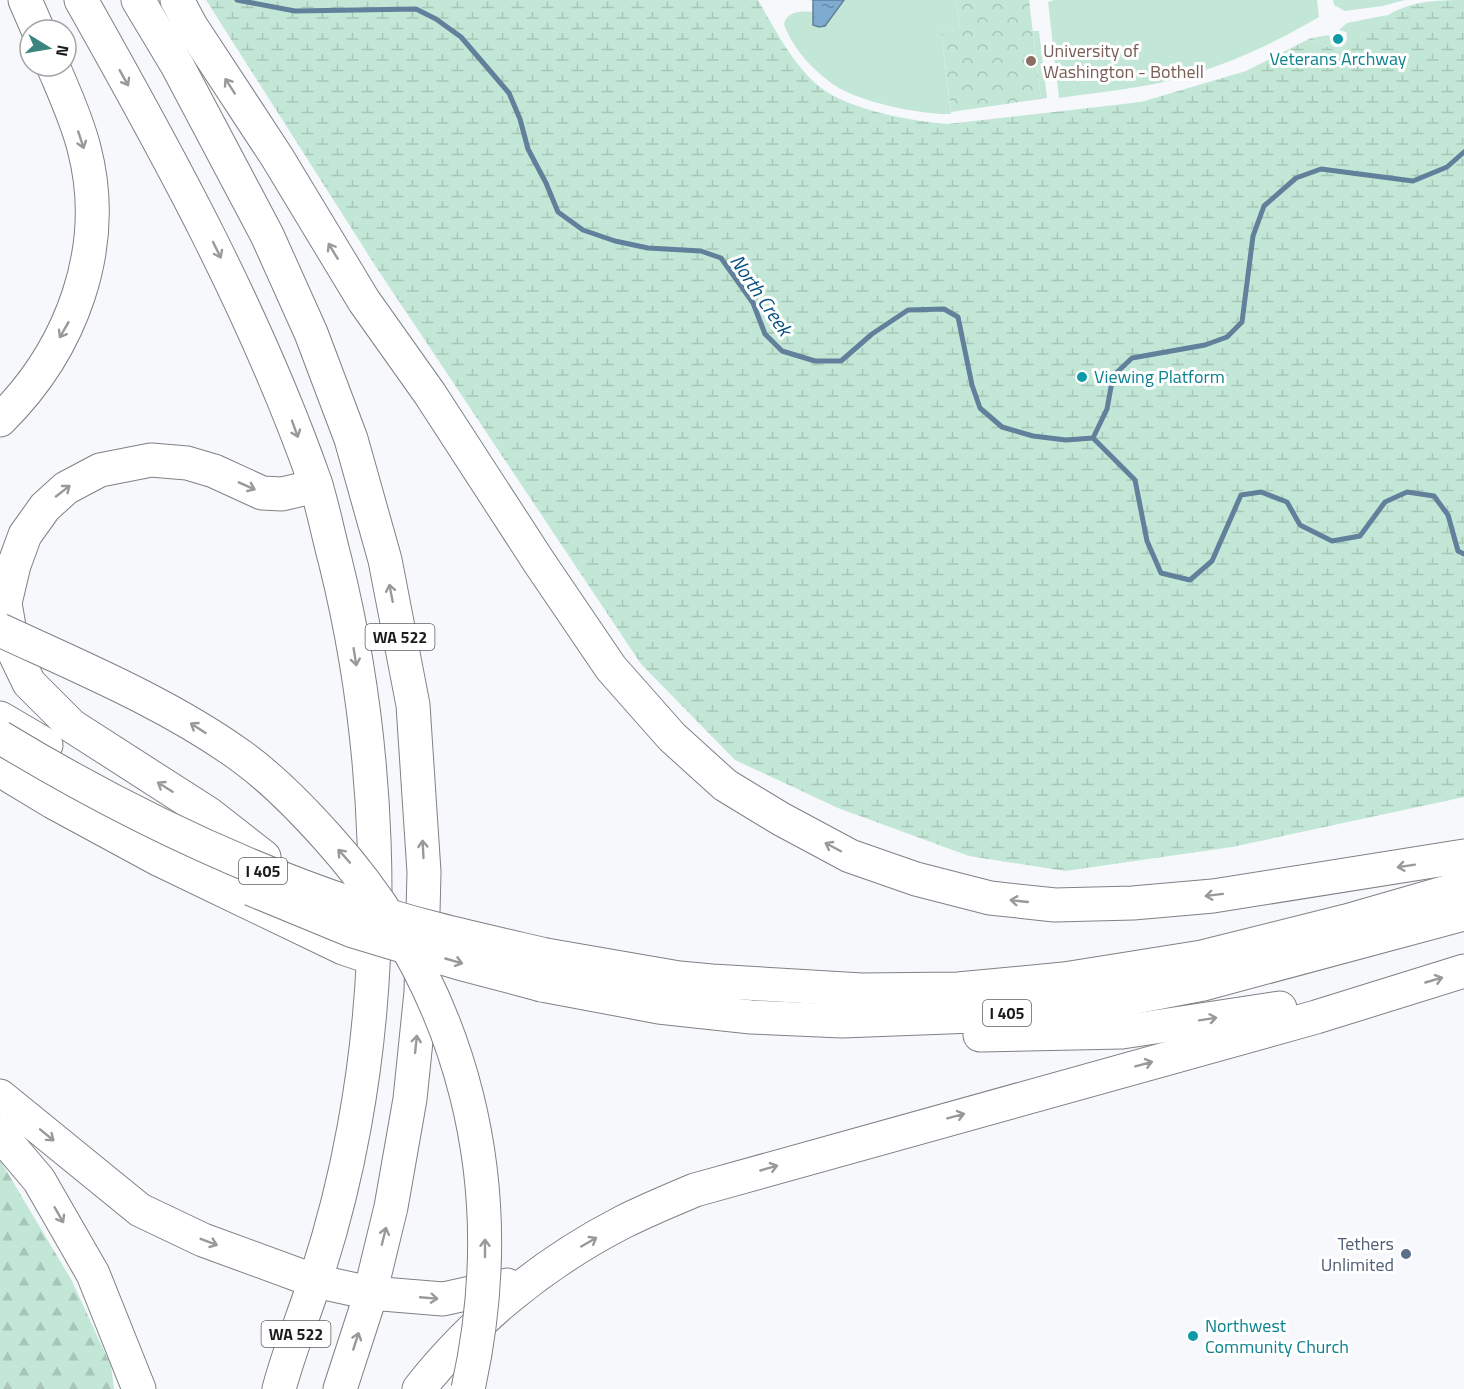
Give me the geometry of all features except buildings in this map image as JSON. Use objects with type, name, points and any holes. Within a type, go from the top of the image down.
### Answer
[{"type":"highway","points":[[25,0],[33,18]]},
{"type":"highway","name":"WA 522","points":[[146,13],[177,65],[267,234],[311,333],[351,439],[385,560],[413,705],[424,872],[421,992],[410,1099],[391,1207],[370,1293],[340,1389]]},
{"type":"highway","points":[[184,13],[277,158],[363,301],[430,394],[611,668],[672,737],[725,785],[781,819],[850,856],[916,879],[990,898],[1055,905],[1133,903],[1213,896],[1464,856]]},
{"type":"highway","name":"WA 522","points":[[89,14],[201,218],[247,312],[285,401],[316,486],[346,604],[360,693],[373,815],[374,933],[368,1037],[354,1130],[335,1212],[279,1389]]},
{"type":"highway","points":[[0,420],[27,390],[70,320],[87,267],[93,214],[89,174],[84,147],[58,78]]},
{"type":"highway","points":[[264,857],[209,814],[72,726],[29,683],[13,650],[5,603],[14,565],[25,535],[45,507],[66,488],[100,470],[151,460],[187,463],[214,471],[262,493],[282,494],[316,486]]},
{"type":"highway","points":[[0,630],[177,715],[242,756],[296,802],[356,869],[398,930],[428,984],[460,1068],[477,1135],[485,1209],[485,1285],[478,1344],[468,1389]]},
{"type":"highway","name":"I 405","points":[[0,718],[135,797],[212,835],[324,881],[447,918],[544,972],[659,1007],[751,1017],[842,1021],[974,1016],[1099,1004],[1203,984],[1464,914]]},
{"type":"highway","name":"I 405","points":[[0,737],[118,804],[246,865],[363,908],[434,929],[544,972],[656,1024],[747,1032],[873,1036],[920,1035],[1130,1011],[1256,986],[1464,928]]},
{"type":"highway","name":"I 405","points":[[0,758],[129,831],[220,877],[353,931],[459,963],[544,972],[669,976],[712,981],[862,990],[958,989],[1064,979],[1212,955],[1346,921],[1464,887]]},
{"type":"highway","name":"I 405","points":[[0,770],[53,802],[160,860],[343,948],[447,984],[544,972],[688,965],[816,975],[944,975],[1054,966],[1163,949],[1464,875]]},
{"type":"highway","points":[[1,1097],[140,1210],[203,1240],[315,1281],[370,1293],[443,1299],[508,1285],[553,1263],[624,1222],[695,1190],[1316,1017],[1464,971]]},
{"type":"highway","points":[[920,1035],[1122,1032],[1403,989]]},
{"type":"highway","points":[[0,1134],[39,1180],[93,1274],[139,1389]]},
{"type":"highway","points":[[419,1389],[498,1306],[553,1263]]},
{"type":"green space","points":[[206,0],[758,0],[797,63],[816,84],[827,92],[869,110],[902,118],[947,124],[1141,102],[1246,71],[1311,38],[1334,50],[1349,44],[1381,19],[1415,4],[1464,0],[1464,797],[1232,847],[1065,871],[969,856],[838,808],[735,760],[641,664],[378,270]]},
{"type":"green space","points":[[809,0],[956,0],[960,28],[941,30],[951,114],[907,110],[874,102],[845,91],[826,79],[798,50],[784,24],[791,14],[812,12],[813,1]]},
{"type":"green space","points":[[956,0],[1029,0],[1041,99],[951,112],[941,30],[960,27]]},
{"type":"green space","points":[[1054,0],[1317,0],[1319,17],[1261,48],[1180,78],[1122,90],[1059,98],[1048,2]]},
{"type":"green space","points":[[1333,0],[1405,0],[1345,11],[1334,5]]},
{"type":"green space","points":[[1387,15],[1347,47],[1334,50],[1311,38],[1329,35],[1331,44],[1341,47],[1347,37],[1346,32],[1339,30],[1347,23]]},
{"type":"green space","points":[[1033,31],[1039,31],[1047,98],[1041,99]]},
{"type":"green space","points":[[0,1160],[72,1281],[111,1366],[114,1389],[0,1389]]},
{"type":"water","points":[[813,0],[844,0],[825,26],[819,27],[813,25]]},
{"type":"waterway","name":"North Creek","points":[[237,0],[295,11],[416,9],[436,19],[461,37],[509,93],[520,119],[528,149],[558,212],[583,230],[615,241],[648,248],[701,251],[721,258],[753,303],[765,334],[782,351],[815,361],[841,361],[872,334],[908,310],[944,309],[958,317],[972,385],[980,408],[1002,427],[1033,436],[1066,440],[1093,438],[1107,409],[1113,376],[1132,358],[1205,345],[1227,337],[1242,322],[1253,236],[1264,206],[1296,178],[1321,169],[1413,181],[1447,167],[1464,152]]},
{"type":"waterway","points":[[1093,438],[1135,480],[1147,541],[1161,573],[1190,580],[1212,561],[1241,495],[1261,492],[1287,502],[1300,525],[1332,541],[1360,536],[1385,502],[1407,492],[1434,496],[1448,515],[1458,551],[1464,554]]},
{"type":"place","name":"Veterans Archway","points":[[1338,39]]},
{"type":"place","name":"University of Washington - Bothell","points":[[1031,61]]},
{"type":"place","name":"Viewing Platform","points":[[1082,377]]},
{"type":"place","name":"Tethers Unlimited","points":[[1406,1254]]},
{"type":"place","name":"Northwest Community Church","points":[[1193,1336]]}]
